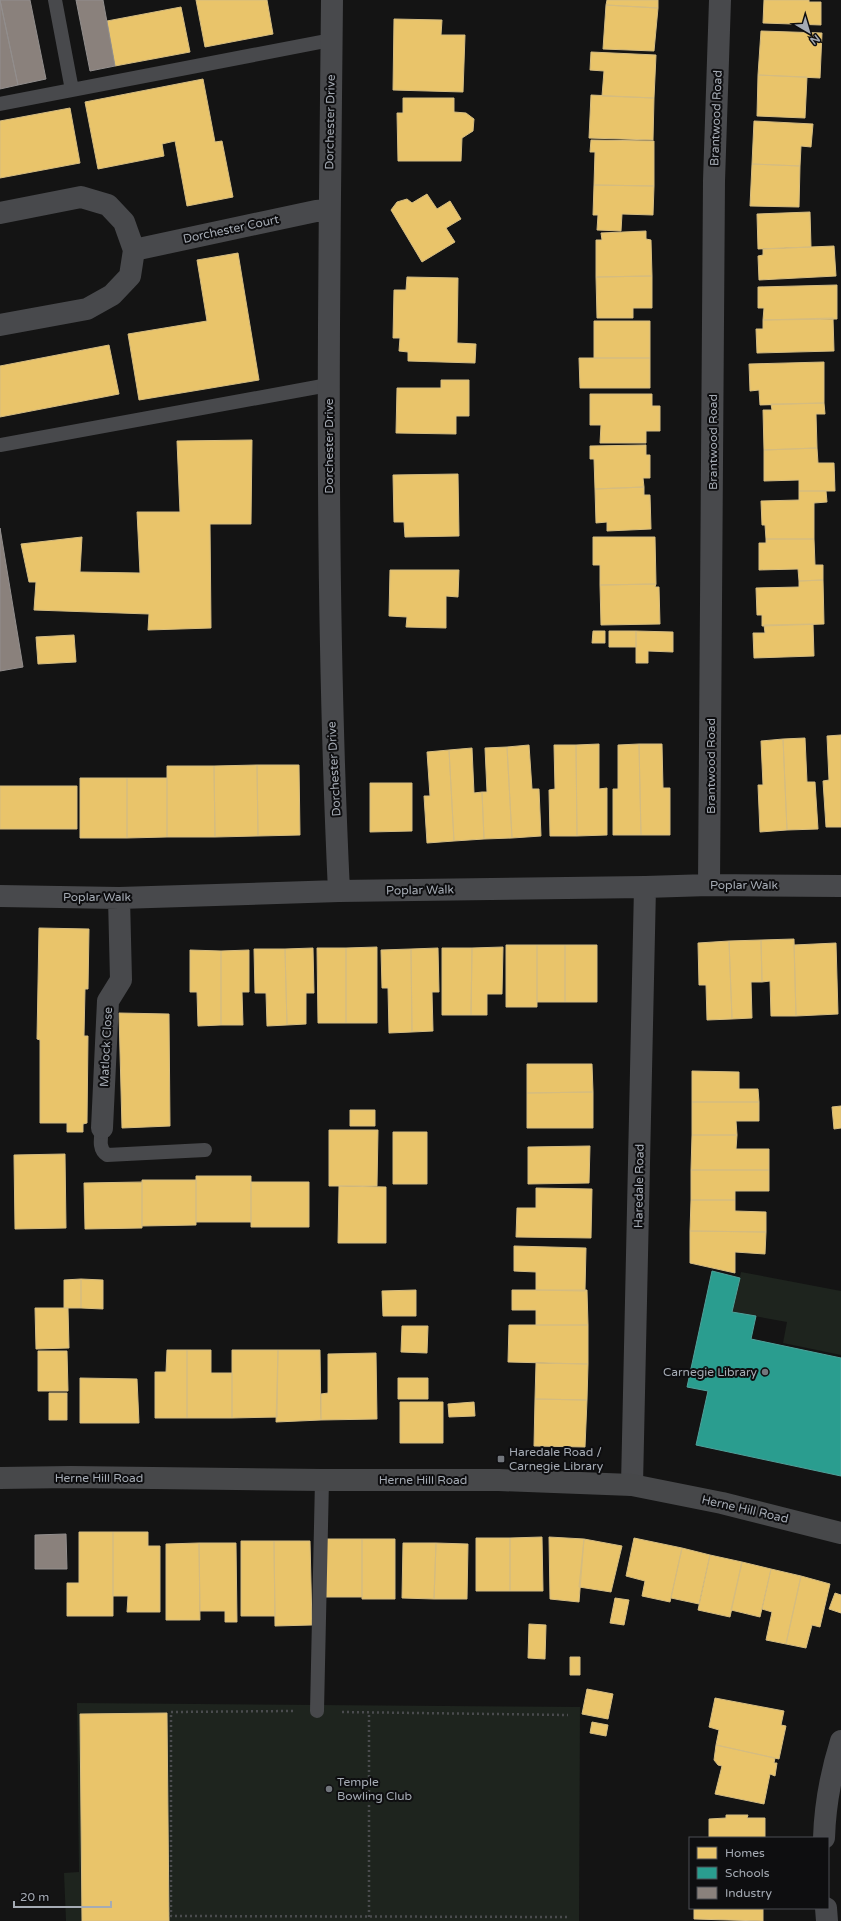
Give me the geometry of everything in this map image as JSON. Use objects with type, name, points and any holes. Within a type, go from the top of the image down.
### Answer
[{"type":"street","name":"Dorchester Drive","points":[[332,0],[328,384],[331,700],[335,763],[339,891]]},
{"type":"street","name":"Brantwood Road","points":[[709,885],[714,189],[720,0]]},
{"type":"street","points":[[0,214],[80,197],[108,205],[124,222],[134,250],[130,276],[112,295],[87,309],[0,325]]},
{"type":"street","name":"Dorchester Court","points":[[134,250],[316,211],[329,210]]},
{"type":"street","name":"Poplar Walk","points":[[0,896],[119,898],[339,891],[709,885],[841,886]]},
{"type":"street","name":"Haredale Road","points":[[632,1485],[645,887]]},
{"type":"street","name":"Matlock Close","points":[[102,1128],[108,1001],[121,980],[119,898]]},
{"type":"street","name":"Herne Hill Road","points":[[0,1478],[71,1477],[322,1480],[499,1480],[632,1485],[722,1503],[841,1533]]},
{"type":"street","points":[[824,1837],[832,1772],[841,1741]]},
{"type":"street","points":[[826,1909],[827,1921]]},
{"type":"lane","points":[[55,0],[72,90]]},
{"type":"lane","points":[[0,104],[331,40]]},
{"type":"lane","points":[[0,445],[328,384]]},
{"type":"lane","points":[[102,1128],[100,1146],[107,1155],[205,1150]]},
{"type":"lane","points":[[317,1711],[322,1480]]},
{"type":"path","points":[[567,1917],[171,1916],[172,1712],[317,1711],[568,1715]]},
{"type":"path","points":[[369,1713],[369,1916]]},
{"type":"shaded area","points":[[741,1272],[841,1291],[841,1355],[783,1343],[787,1322],[732,1312]]},
{"type":"shaded area","name":"Temple Bowling Club","points":[[77,1703],[580,1707],[579,1921],[66,1921],[64,1873],[79,1872]]},
{"type":"building: Homes","points":[[196,0],[267,0],[273,34],[205,47]]},
{"type":"building: Homes","points":[[607,0],[658,0],[658,8],[606,5]]},
{"type":"building: Homes","points":[[764,0],[809,0],[809,2],[821,2],[821,25],[763,23]]},
{"type":"building: Homes","points":[[606,5],[658,8],[654,51],[603,49]]},
{"type":"building: Homes","points":[[181,7],[190,52],[115,66],[107,21]]},
{"type":"building: Homes","points":[[394,19],[442,20],[441,35],[465,35],[463,92],[393,90]]},
{"type":"building: Homes","points":[[761,31],[822,33],[820,78],[758,75]]},
{"type":"building: Homes","points":[[591,52],[656,55],[654,98],[602,96],[604,71],[590,70]]},
{"type":"building: Homes","points":[[758,75],[807,77],[805,118],[757,116]]},
{"type":"building: Homes","points":[[203,79],[215,142],[222,141],[233,197],[187,206],[175,141],[162,144],[164,156],[98,169],[85,102]]},
{"type":"building: Homes","points":[[591,95],[654,98],[653,140],[589,138]]},
{"type":"building: Homes","points":[[403,98],[454,98],[454,112],[466,113],[474,119],[473,131],[462,138],[461,161],[398,161],[397,113],[403,113]]},
{"type":"building: Homes","points":[[70,108],[80,163],[0,178],[0,121]]},
{"type":"building: Homes","points":[[754,121],[813,124],[811,147],[801,146],[800,166],[752,164]]},
{"type":"building: Homes","points":[[591,140],[654,141],[654,186],[594,185],[595,152],[590,152]]},
{"type":"building: Homes","points":[[752,164],[800,166],[799,207],[750,206]]},
{"type":"building: Homes","points":[[594,185],[654,186],[653,215],[622,214],[621,231],[597,230],[598,215],[593,215]]},
{"type":"building: Homes","points":[[427,194],[437,209],[450,201],[461,219],[446,228],[455,242],[422,262],[391,210],[397,202],[407,199],[412,203]]},
{"type":"building: Homes","points":[[810,212],[811,247],[758,249],[757,214]]},
{"type":"building: Homes","points":[[646,231],[646,239],[651,240],[652,276],[596,277],[596,240],[602,240],[601,233]]},
{"type":"building: Homes","points":[[834,246],[836,276],[759,280],[758,256],[763,255],[763,249]]},
{"type":"building: Homes","points":[[238,253],[259,380],[139,400],[128,334],[207,321],[197,260]]},
{"type":"building: Homes","points":[[652,276],[652,308],[633,308],[633,318],[597,318],[596,277]]},
{"type":"building: Homes","points":[[407,277],[458,278],[457,343],[476,344],[475,363],[408,361],[408,352],[399,351],[400,338],[393,338],[394,290],[406,290]]},
{"type":"building: Homes","points":[[837,285],[837,319],[763,320],[764,308],[758,308],[758,287]]},
{"type":"building: Homes","points":[[833,318],[834,351],[757,353],[756,329],[763,329],[763,320]]},
{"type":"building: Homes","points":[[594,321],[650,321],[650,358],[594,358]]},
{"type":"building: Homes","points":[[109,345],[119,394],[0,417],[0,366]]},
{"type":"building: Homes","points":[[579,358],[650,358],[650,388],[580,388]]},
{"type":"building: Homes","points":[[824,362],[824,403],[760,405],[759,390],[750,391],[749,364]]},
{"type":"building: Homes","points":[[441,380],[469,380],[469,416],[456,416],[456,434],[396,433],[397,388],[441,388]]},
{"type":"building: Homes","points":[[590,394],[652,394],[652,406],[660,406],[660,431],[646,431],[646,443],[600,443],[601,425],[590,425]]},
{"type":"building: Homes","points":[[824,403],[825,414],[816,414],[817,448],[764,450],[763,410],[772,410],[771,404]]},
{"type":"building: Homes","points":[[252,440],[251,524],[210,524],[211,628],[148,630],[149,614],[34,610],[36,582],[29,582],[21,544],[82,537],[80,572],[140,573],[137,512],[180,512],[177,441]]},
{"type":"building: Homes","points":[[646,445],[646,455],[650,455],[650,478],[643,478],[644,487],[595,489],[594,459],[590,459],[590,446]]},
{"type":"building: Homes","points":[[817,448],[818,463],[834,463],[835,491],[799,491],[799,480],[764,481],[764,450]]},
{"type":"building: Homes","points":[[458,474],[459,536],[405,537],[404,522],[394,522],[393,475]]},
{"type":"building: Homes","points":[[644,487],[644,495],[650,495],[651,529],[607,531],[607,522],[596,523],[595,489]]},
{"type":"building: Homes","points":[[799,491],[826,491],[827,502],[814,503],[814,539],[766,539],[765,525],[762,525],[761,501],[799,500]]},
{"type":"building: Homes","points":[[593,537],[655,537],[656,584],[600,585],[600,565],[593,565]]},
{"type":"building: Homes","points":[[766,539],[814,539],[815,565],[823,565],[823,580],[799,581],[798,569],[759,570],[759,543],[766,543]]},
{"type":"building: Homes","points":[[390,570],[459,570],[458,597],[446,596],[446,628],[406,627],[407,617],[389,616]]},
{"type":"building: Homes","points":[[823,580],[824,624],[762,626],[762,615],[757,615],[756,588],[799,587],[799,581]]},
{"type":"building: Homes","points":[[656,584],[655,587],[659,587],[660,624],[601,625],[600,585]]},
{"type":"building: Homes","points":[[813,624],[814,656],[754,658],[753,633],[765,633],[764,625]]},
{"type":"building: Homes","points":[[593,631],[605,631],[605,643],[592,643]]},
{"type":"building: Homes","points":[[609,631],[636,631],[636,647],[609,647]]},
{"type":"building: Homes","points":[[636,631],[673,632],[673,652],[648,651],[648,663],[636,663]]},
{"type":"building: Homes","points":[[74,635],[76,662],[38,664],[36,637]]},
{"type":"building: Homes","points":[[841,735],[841,827],[826,827],[823,781],[829,780],[827,736]]},
{"type":"building: Homes","points":[[805,738],[807,782],[815,782],[818,829],[787,830],[783,739]]},
{"type":"building: Homes","points":[[783,739],[787,830],[760,832],[758,785],[763,785],[761,741]]},
{"type":"building: Homes","points":[[599,744],[599,789],[607,788],[607,835],[577,836],[576,745]]},
{"type":"building: Homes","points":[[639,744],[662,744],[663,788],[670,788],[670,835],[641,835]]},
{"type":"building: Homes","points":[[639,744],[641,835],[613,835],[613,789],[618,789],[618,745]]},
{"type":"building: Homes","points":[[529,745],[532,789],[539,789],[541,836],[512,838],[507,747]]},
{"type":"building: Homes","points":[[554,745],[576,745],[577,836],[550,836],[549,790],[555,789]]},
{"type":"building: Homes","points":[[507,747],[512,838],[484,839],[482,792],[487,792],[485,748]]},
{"type":"building: Homes","points":[[472,748],[474,793],[482,792],[484,839],[454,841],[449,750]]},
{"type":"building: Homes","points":[[449,750],[454,841],[427,843],[424,796],[430,796],[427,752]]},
{"type":"building: Homes","points":[[257,765],[299,765],[300,835],[258,836]]},
{"type":"building: Homes","points":[[257,765],[258,836],[215,837],[214,766]]},
{"type":"building: Homes","points":[[167,766],[214,766],[215,837],[167,837]]},
{"type":"building: Homes","points":[[80,778],[127,778],[127,838],[80,838]]},
{"type":"building: Homes","points":[[127,778],[167,778],[167,837],[127,838]]},
{"type":"building: Homes","points":[[370,783],[412,783],[412,831],[370,832]]},
{"type":"building: Homes","points":[[0,786],[77,786],[77,829],[0,829]]},
{"type":"building: Homes","points":[[39,928],[89,929],[88,989],[85,989],[84,1036],[88,1036],[87,1123],[83,1124],[83,1132],[67,1132],[67,1123],[40,1123],[40,1040],[37,1039]]},
{"type":"building: Homes","points":[[794,939],[796,1016],[771,1016],[770,981],[762,982],[761,940]]},
{"type":"building: Homes","points":[[761,940],[762,982],[751,982],[752,1018],[732,1019],[729,941]]},
{"type":"building: Homes","points":[[729,941],[732,1019],[707,1020],[706,985],[699,985],[698,943]]},
{"type":"building: Homes","points":[[836,943],[838,1014],[796,1016],[794,945]]},
{"type":"building: Homes","points":[[506,945],[537,945],[537,1007],[506,1007]]},
{"type":"building: Homes","points":[[537,945],[565,945],[565,1002],[537,1002]]},
{"type":"building: Homes","points":[[565,945],[597,945],[597,1002],[565,1002]]},
{"type":"building: Homes","points":[[377,947],[377,1023],[346,1023],[346,948]]},
{"type":"building: Homes","points":[[503,947],[502,994],[487,994],[487,1015],[471,1015],[472,948]]},
{"type":"building: Homes","points":[[313,948],[314,993],[306,993],[306,1024],[287,1025],[285,949]]},
{"type":"building: Homes","points":[[317,948],[346,948],[346,1023],[318,1023]]},
{"type":"building: Homes","points":[[438,948],[439,992],[432,992],[433,1031],[412,1032],[411,949]]},
{"type":"building: Homes","points":[[442,948],[472,948],[471,1015],[442,1015]]},
{"type":"building: Homes","points":[[254,949],[285,949],[287,1025],[267,1026],[266,993],[255,993]]},
{"type":"building: Homes","points":[[411,949],[412,1032],[389,1033],[388,988],[382,988],[381,950]]},
{"type":"building: Homes","points":[[190,950],[221,951],[221,1025],[198,1026],[197,992],[190,992]]},
{"type":"building: Homes","points":[[249,950],[249,992],[242,992],[243,1025],[221,1025],[221,951]]},
{"type":"building: Homes","points":[[119,1013],[169,1014],[170,1126],[122,1128]]},
{"type":"building: Homes","points":[[527,1064],[592,1064],[593,1092],[527,1093]]},
{"type":"building: Homes","points":[[692,1071],[739,1072],[739,1089],[758,1089],[759,1102],[692,1102]]},
{"type":"building: Homes","points":[[593,1092],[593,1128],[527,1128],[527,1093]]},
{"type":"building: Homes","points":[[692,1102],[759,1102],[759,1121],[736,1121],[737,1135],[692,1135]]},
{"type":"building: Homes","points":[[841,1106],[841,1128],[834,1129],[832,1107]]},
{"type":"building: Homes","points":[[350,1110],[375,1110],[375,1126],[350,1126]]},
{"type":"building: Homes","points":[[329,1130],[378,1130],[377,1186],[329,1186]]},
{"type":"building: Homes","points":[[393,1132],[427,1132],[427,1184],[393,1184]]},
{"type":"building: Homes","points":[[692,1135],[737,1135],[736,1149],[769,1149],[769,1170],[691,1170]]},
{"type":"building: Homes","points":[[590,1146],[589,1183],[528,1184],[528,1147]]},
{"type":"building: Homes","points":[[65,1154],[66,1228],[15,1229],[14,1155]]},
{"type":"building: Homes","points":[[691,1170],[769,1170],[769,1191],[735,1191],[735,1200],[691,1200]]},
{"type":"building: Homes","points":[[196,1176],[251,1176],[251,1222],[196,1222]]},
{"type":"building: Homes","points":[[142,1180],[196,1180],[196,1225],[142,1226]]},
{"type":"building: Homes","points":[[142,1182],[142,1228],[85,1229],[84,1183]]},
{"type":"building: Homes","points":[[251,1182],[309,1182],[309,1227],[251,1227]]},
{"type":"building: Homes","points":[[339,1186],[386,1187],[386,1243],[338,1243]]},
{"type":"building: Homes","points":[[536,1188],[592,1189],[591,1238],[516,1237],[517,1208],[536,1208]]},
{"type":"building: Homes","points":[[691,1200],[735,1200],[735,1211],[766,1212],[766,1232],[690,1231]]},
{"type":"building: Homes","points":[[690,1231],[766,1232],[765,1254],[735,1252],[735,1273],[690,1263]]},
{"type":"building: Homes","points":[[514,1246],[586,1248],[585,1291],[536,1290],[536,1272],[514,1271]]},
{"type":"building: Homes","points":[[81,1279],[103,1280],[103,1309],[81,1308]]},
{"type":"building: Homes","points":[[81,1279],[81,1308],[64,1308],[64,1280]]},
{"type":"building: Homes","points":[[416,1290],[416,1316],[383,1316],[382,1291]]},
{"type":"building: Homes","points":[[512,1290],[587,1290],[588,1325],[536,1325],[536,1310],[512,1310]]},
{"type":"building: Homes","points":[[35,1308],[68,1308],[69,1348],[36,1349]]},
{"type":"building: Homes","points":[[509,1325],[588,1325],[588,1364],[508,1362]]},
{"type":"building: Homes","points":[[402,1326],[428,1326],[427,1353],[401,1352]]},
{"type":"building: Homes","points":[[167,1350],[187,1350],[187,1418],[155,1418],[155,1372],[166,1372]]},
{"type":"building: Homes","points":[[187,1350],[211,1350],[211,1373],[232,1373],[232,1418],[187,1418]]},
{"type":"building: Homes","points":[[232,1350],[278,1350],[277,1417],[232,1418]]},
{"type":"building: Homes","points":[[278,1350],[320,1350],[321,1420],[276,1422]]},
{"type":"building: Homes","points":[[38,1351],[67,1351],[68,1391],[38,1391]]},
{"type":"building: Homes","points":[[376,1353],[377,1419],[321,1420],[321,1394],[328,1393],[328,1354]]},
{"type":"building: Homes","points":[[536,1363],[588,1364],[587,1400],[535,1399]]},
{"type":"building: Homes","points":[[80,1378],[137,1379],[139,1423],[80,1423]]},
{"type":"building: Homes","points":[[398,1378],[428,1378],[428,1399],[398,1399]]},
{"type":"building: Homes","points":[[49,1393],[67,1393],[67,1420],[49,1420]]},
{"type":"building: Homes","points":[[535,1399],[587,1400],[585,1447],[534,1446]]},
{"type":"building: Homes","points":[[400,1402],[443,1402],[443,1443],[400,1443]]},
{"type":"building: Homes","points":[[474,1402],[475,1416],[449,1417],[448,1404]]},
{"type":"building: Homes","points":[[79,1532],[113,1532],[113,1616],[67,1616],[67,1583],[79,1583]]},
{"type":"building: Homes","points":[[113,1532],[148,1532],[148,1546],[160,1546],[160,1612],[127,1612],[128,1596],[113,1596]]},
{"type":"building: Homes","points":[[542,1537],[543,1591],[510,1591],[510,1538]]},
{"type":"building: Homes","points":[[549,1537],[584,1539],[579,1602],[550,1599]]},
{"type":"building: Homes","points":[[476,1538],[510,1538],[510,1591],[476,1591]]},
{"type":"building: Homes","points":[[634,1538],[682,1548],[670,1602],[642,1596],[645,1581],[626,1576]]},
{"type":"building: Homes","points":[[326,1539],[362,1539],[362,1597],[326,1597]]},
{"type":"building: Homes","points":[[362,1539],[395,1539],[395,1599],[362,1599]]},
{"type":"building: Homes","points":[[584,1539],[622,1546],[611,1592],[579,1587]]},
{"type":"building: Homes","points":[[241,1541],[274,1541],[275,1616],[241,1616]]},
{"type":"building: Homes","points":[[274,1541],[310,1541],[312,1625],[275,1626]]},
{"type":"building: Homes","points":[[199,1543],[200,1620],[166,1620],[166,1544]]},
{"type":"building: Homes","points":[[199,1543],[236,1543],[237,1622],[225,1622],[225,1611],[200,1611]]},
{"type":"building: Homes","points":[[403,1543],[436,1543],[434,1599],[402,1598]]},
{"type":"building: Homes","points":[[436,1543],[468,1544],[467,1599],[434,1599]]},
{"type":"building: Homes","points":[[682,1548],[710,1555],[699,1604],[671,1598]]},
{"type":"building: Homes","points":[[710,1555],[742,1562],[730,1617],[698,1610]]},
{"type":"building: Homes","points":[[742,1562],[771,1569],[760,1617],[731,1610]]},
{"type":"building: Homes","points":[[771,1569],[801,1576],[786,1644],[766,1640],[772,1612],[762,1609]]},
{"type":"building: Homes","points":[[801,1576],[830,1584],[820,1627],[812,1625],[806,1648],[786,1644]]},
{"type":"building: Homes","points":[[835,1593],[841,1595],[841,1613],[829,1609]]},
{"type":"building: Homes","points":[[615,1598],[629,1600],[624,1625],[610,1623]]},
{"type":"building: Homes","points":[[529,1624],[546,1625],[545,1659],[528,1658]]},
{"type":"building: Homes","points":[[570,1657],[580,1657],[580,1675],[570,1675]]},
{"type":"building: Homes","points":[[587,1689],[613,1694],[608,1719],[582,1714]]},
{"type":"building: Homes","points":[[715,1698],[784,1711],[781,1725],[786,1726],[779,1759],[716,1745],[719,1730],[709,1727]]},
{"type":"building: Homes","points":[[167,1713],[169,1921],[82,1921],[80,1714]]},
{"type":"building: Homes","points":[[592,1722],[608,1725],[606,1736],[590,1733]]},
{"type":"building: Homes","points":[[716,1745],[775,1758],[774,1763],[777,1763],[775,1776],[770,1774],[764,1804],[715,1794],[722,1766],[718,1765],[714,1760]]},
{"type":"building: Homes","points":[[726,1815],[748,1815],[747,1818],[765,1818],[765,1837],[709,1837],[709,1819],[726,1818]]},
{"type":"building: Homes","points":[[694,1909],[763,1909],[763,1921],[694,1919]]},
{"type":"building: Schools","name":"Carnegie Library","points":[[712,1271],[740,1278],[732,1312],[756,1316],[751,1339],[841,1358],[841,1476],[696,1445],[708,1391],[687,1387]]},
{"type":"building: Industry","points":[[0,0],[30,0],[46,79],[18,85]]},
{"type":"building: Industry","points":[[0,0],[18,85],[0,89]]},
{"type":"building: Industry","points":[[76,0],[103,0],[115,66],[90,71]]},
{"type":"building: Industry","points":[[0,528],[23,667],[0,671]]},
{"type":"building: Industry","points":[[66,1534],[67,1569],[35,1569],[35,1535]]},
{"type":"place","name":"Carnegie Library","points":[[765,1372]]},
{"type":"place","name":"Haredale Road / Carnegie Library","points":[[501,1459]]},
{"type":"place","name":"Temple Bowling Club","points":[[329,1789]]}]
